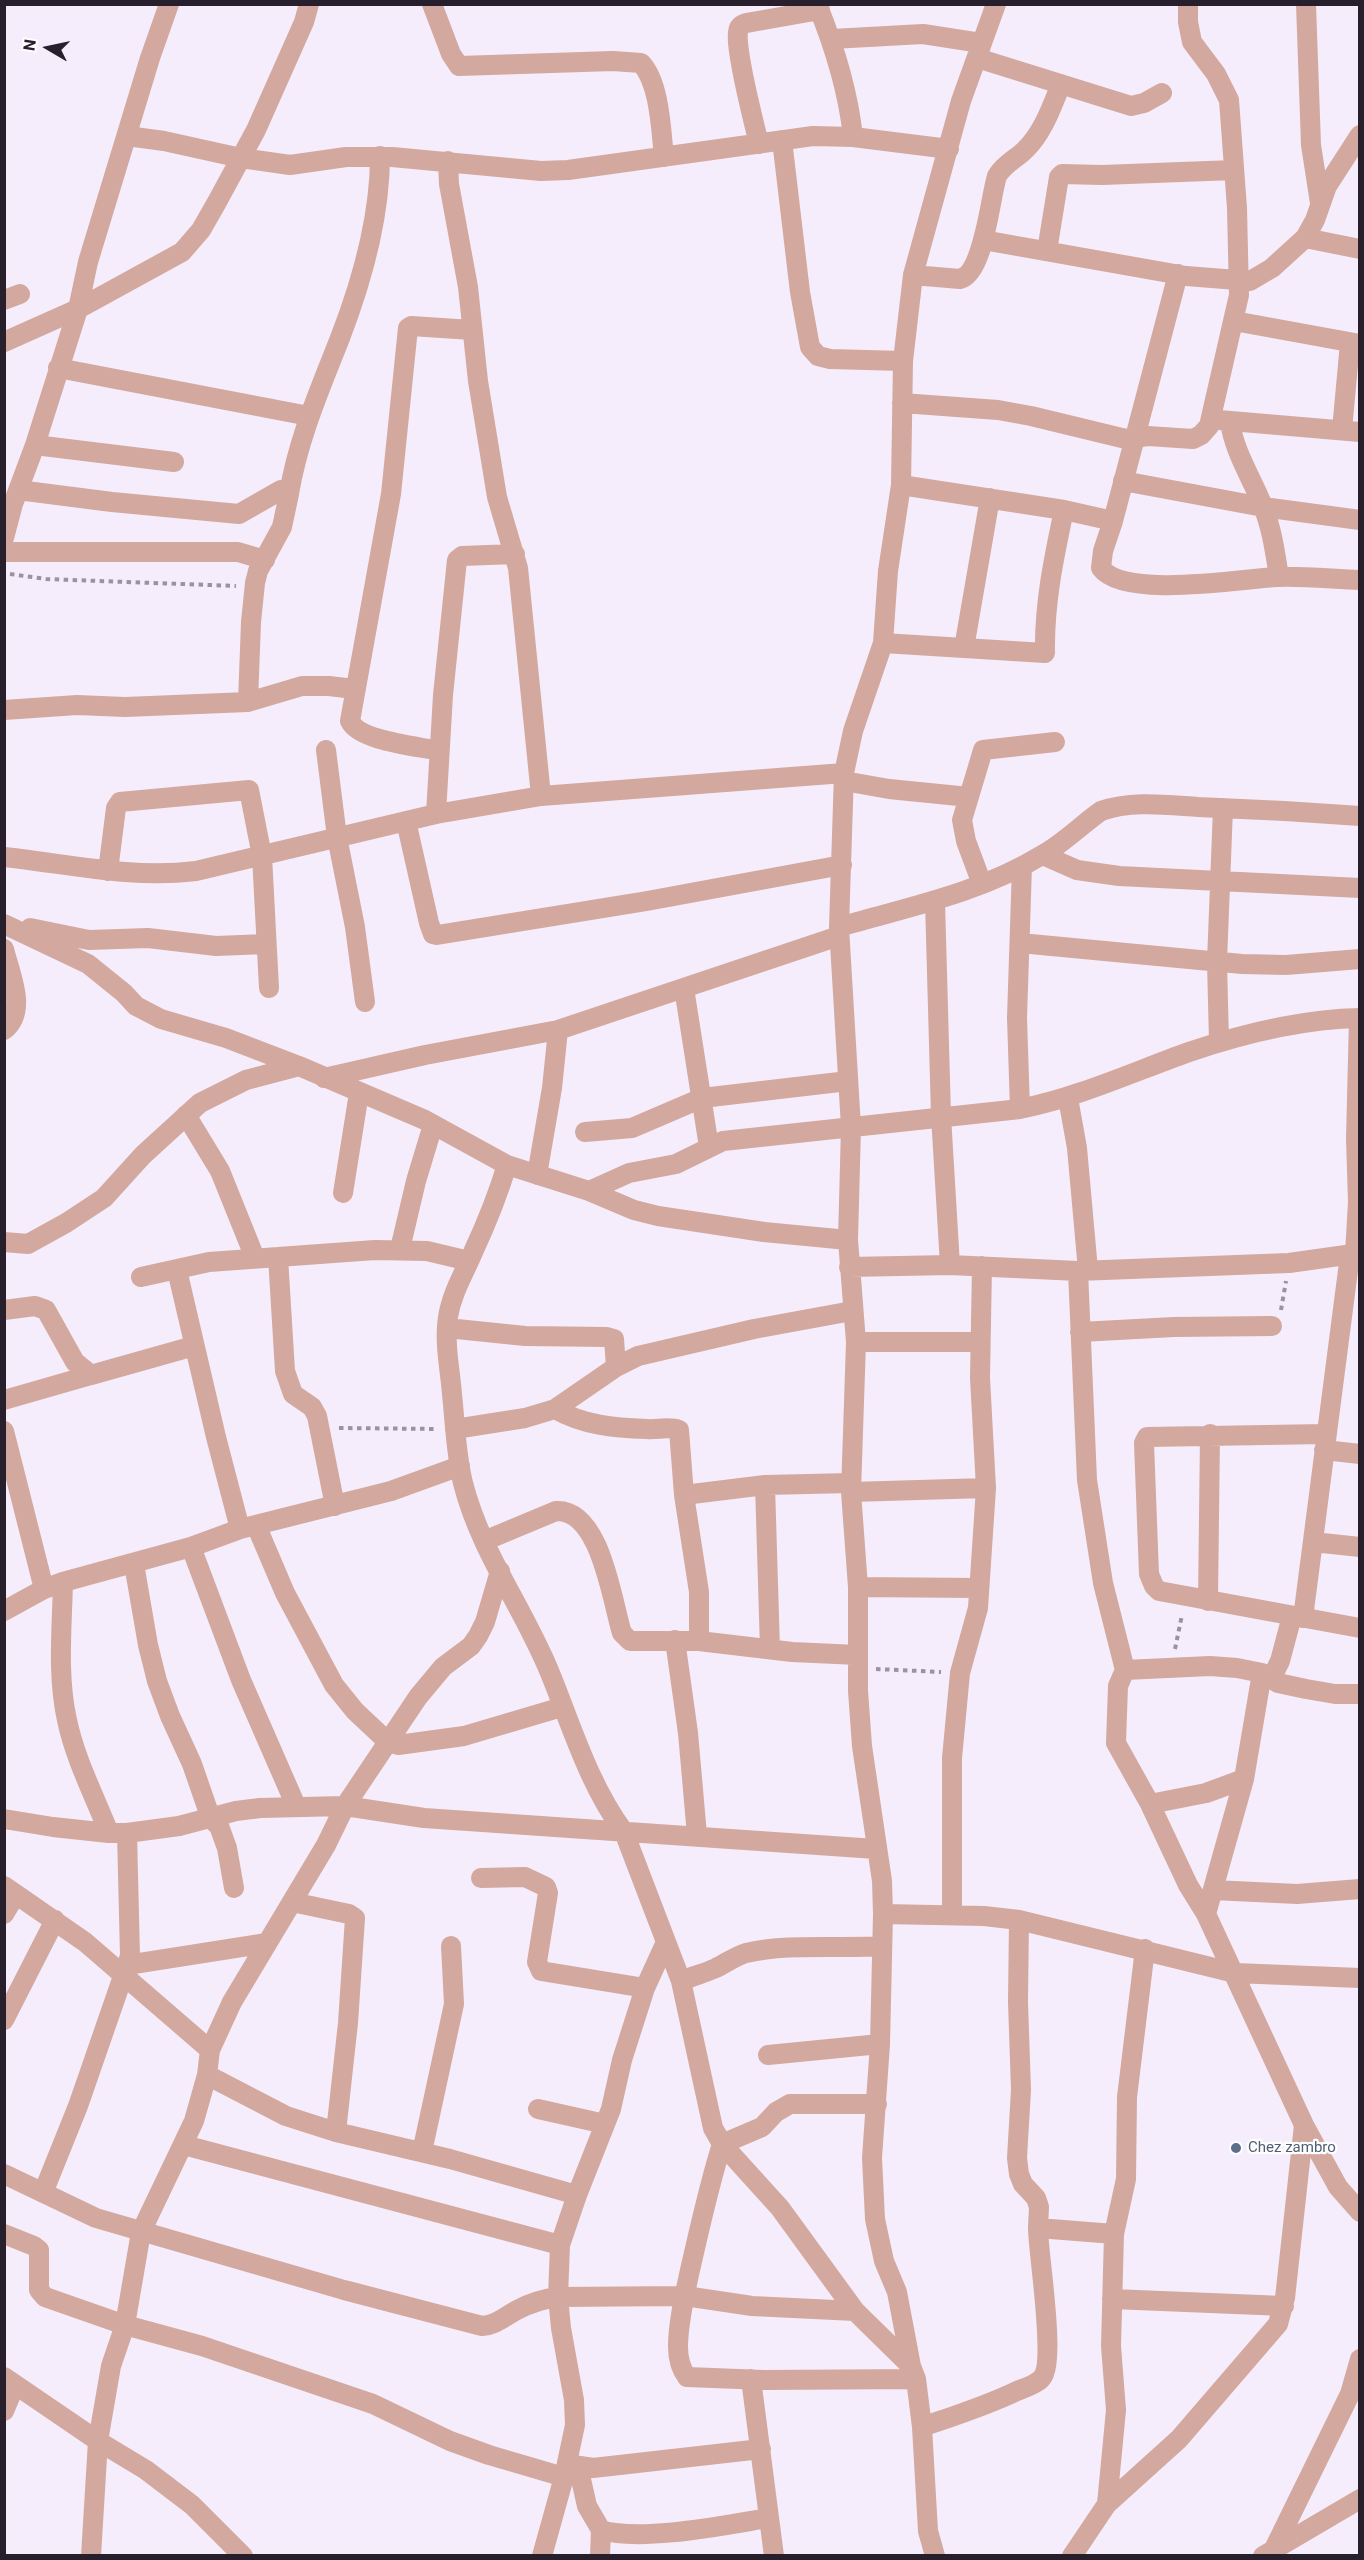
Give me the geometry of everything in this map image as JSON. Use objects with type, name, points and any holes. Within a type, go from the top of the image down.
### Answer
[{"type":"street","points":[[4,538],[13,504],[78,309],[88,262],[150,58],[169,4]]},
{"type":"street","points":[[4,342],[78,309],[182,252],[201,230],[241,158],[304,22],[309,4]]},
{"type":"street","points":[[432,4],[451,54],[459,66],[613,61],[641,63],[649,75],[659,108],[664,157]]},
{"type":"street","points":[[935,2556],[928,2531],[922,2427],[913,2372],[897,2292],[884,2261],[875,2219],[872,2158],[880,2044],[883,1914],[882,1881],[862,1746],[858,1662],[858,1587],[851,1487],[856,1342],[848,1240],[851,1127],[839,932],[844,777],[853,731],[882,643],[888,571],[901,485],[903,361],[913,275],[979,50],[996,4]]},
{"type":"street","points":[[1188,4],[1188,22],[1192,42],[1227,93],[1232,120],[1240,281],[1221,420],[1263,507],[1273,536],[1280,577]]},
{"type":"street","points":[[1306,4],[1311,145],[1320,202]]},
{"type":"street","points":[[759,144],[745,83],[737,37],[738,29],[743,24],[818,7],[832,39],[846,89],[853,137]]},
{"type":"street","points":[[832,39],[864,35],[923,34],[979,50],[1061,84],[1131,106],[1144,103],[1162,93]]},
{"type":"street","points":[[913,275],[966,278],[976,263],[983,240],[997,176],[1003,168],[1026,150],[1036,137],[1061,84]]},
{"type":"street","points":[[983,240],[1178,274],[1250,281],[1272,268],[1305,238],[1315,219],[1327,186],[1359,135]]},
{"type":"street","points":[[127,136],[290,165],[346,157],[380,156],[550,170],[813,136],[853,137],[949,149]]},
{"type":"street","points":[[782,140],[800,292],[810,347],[818,356],[830,359],[903,361]]},
{"type":"street","points":[[248,702],[254,588],[257,575],[282,527],[296,456],[360,279],[378,198],[380,156]]},
{"type":"street","points":[[448,161],[449,184],[468,288],[472,330],[500,512],[515,554],[525,618],[541,796]]},
{"type":"street","points":[[1047,251],[1059,177],[1062,174],[1102,176],[1234,170]]},
{"type":"street","points":[[1305,238],[1359,249]]},
{"type":"street","points":[[1178,274],[1113,521],[1103,551],[1101,568],[1108,575],[1119,580],[1161,585],[1280,577],[1359,580]]},
{"type":"street","points":[[903,403],[998,410],[1070,423],[1114,437],[1196,438],[1221,420],[1351,431],[1355,343],[1234,321]]},
{"type":"street","points":[[439,751],[372,737],[359,732],[350,720],[391,495],[408,328],[411,326],[472,330]]},
{"type":"street","points":[[57,368],[309,416]]},
{"type":"street","points":[[34,445],[174,462]]},
{"type":"street","points":[[1122,481],[1263,507],[1359,520]]},
{"type":"street","points":[[901,485],[1064,510],[1113,521]]},
{"type":"street","points":[[18,490],[234,514],[243,513],[281,490],[289,494]]},
{"type":"street","points":[[964,648],[990,498]]},
{"type":"street","points":[[882,643],[1045,653],[1044,625],[1049,585],[1064,510]]},
{"type":"street","points":[[4,552],[238,552],[264,560]]},
{"type":"street","points":[[436,814],[439,751],[456,560],[462,556],[515,554]]},
{"type":"street","points":[[4,710],[76,705],[125,706],[248,702],[303,687],[329,686],[354,689]]},
{"type":"street","points":[[982,884],[963,829],[963,815],[983,750],[1056,742]]},
{"type":"street","points":[[326,750],[337,837],[356,927],[365,1002]]},
{"type":"street","points":[[4,856],[108,871],[169,874],[196,871],[436,814],[541,796],[844,777],[889,789],[969,797]]},
{"type":"street","points":[[108,871],[116,808],[120,802],[249,790],[262,856],[269,988]]},
{"type":"street","points":[[324,1077],[424,1055],[558,1030],[684,988],[982,884],[1043,855],[1101,811],[1110,807],[1159,805],[1359,816]]},
{"type":"street","points":[[1220,1042],[1217,962],[1223,808]]},
{"type":"street","points":[[406,821],[429,923],[433,934],[437,935],[647,901],[842,865]]},
{"type":"street","points":[[1043,855],[1077,870],[1093,873],[1359,888]]},
{"type":"street","points":[[1020,1109],[1017,1018],[1022,866]]},
{"type":"street","points":[[934,901],[941,1116],[950,1265]]},
{"type":"street","points":[[4,923],[89,940],[148,938],[216,946],[266,944]]},
{"type":"street","points":[[4,923],[88,964],[124,993],[136,1006],[160,1019],[226,1038],[298,1066],[433,1125],[507,1165],[589,1191],[634,1210],[658,1216],[764,1233],[848,1240]]},
{"type":"street","points":[[1020,944],[1217,962],[1286,965],[1359,959]]},
{"type":"street","points":[[4,949],[18,1006],[10,1026],[4,1030]]},
{"type":"street","points":[[684,988],[709,1147]]},
{"type":"street","points":[[589,1191],[629,1173],[676,1164],[723,1141],[1020,1109],[1068,1098],[1220,1042],[1337,1018],[1359,1018],[1356,1139],[1359,1188],[1355,1254],[1325,1442],[1313,1542],[1298,1617],[1280,1661],[1267,1676],[1244,1779],[1206,1914]]},
{"type":"street","points":[[537,1175],[552,1088],[558,1030]]},
{"type":"street","points":[[4,1242],[28,1244],[104,1198],[143,1155],[200,1103],[238,1084],[298,1066]]},
{"type":"street","points":[[585,1132],[632,1128],[702,1098],[848,1081]]},
{"type":"street","points":[[343,1193],[359,1093]]},
{"type":"street","points":[[1068,1098],[1079,1167],[1083,1270],[1080,1332],[1089,1490],[1102,1582],[1125,1670],[1118,1686],[1116,1743],[1149,1804],[1169,1849],[1206,1914],[1304,2125],[1338,2187],[1359,2212]]},
{"type":"street","points":[[186,1115],[220,1171],[255,1258]]},
{"type":"street","points":[[400,1249],[416,1181],[433,1125]]},
{"type":"street","points":[[507,1165],[495,1202],[456,1288],[447,1328],[455,1429],[460,1466],[469,1502],[484,1540],[549,1672],[600,1794],[610,1814],[624,1832],[681,1981],[712,2128],[722,2144],[780,2208],[855,2311],[913,2372]]},
{"type":"street","points":[[141,1277],[209,1262],[400,1249],[427,1251],[470,1261]]},
{"type":"street","points":[[849,1267],[950,1265],[1083,1270],[1289,1263],[1355,1254]]},
{"type":"street","points":[[278,1257],[285,1371],[294,1394],[315,1410],[335,1506]]},
{"type":"street","points":[[952,1914],[952,1758],[960,1673],[974,1625],[979,1588],[986,1488],[981,1416],[982,1266]]},
{"type":"street","points":[[177,1270],[194,1346],[248,1527],[334,1685],[355,1710],[388,1742],[398,1745],[464,1736],[562,1707]]},
{"type":"street","points":[[4,1310],[35,1306],[46,1310],[75,1362],[92,1375]]},
{"type":"street","points":[[455,1429],[525,1418],[555,1409],[616,1367],[650,1353],[754,1329],[852,1311]]},
{"type":"street","points":[[1080,1332],[1174,1327],[1272,1326]]},
{"type":"street","points":[[447,1328],[525,1336],[607,1336],[614,1339],[616,1367]]},
{"type":"street","points":[[856,1342],[980,1342]]},
{"type":"street","points":[[4,1400],[194,1346]]},
{"type":"street","points":[[555,1409],[575,1420],[594,1424],[649,1430],[678,1429],[684,1495],[699,1592],[699,1641]]},
{"type":"street","points":[[4,1431],[44,1589]]},
{"type":"street","points":[[1208,1601],[1210,1434]]},
{"type":"street","points":[[1359,1454],[1325,1442],[1210,1434],[1145,1439],[1149,1574],[1159,1591],[1359,1628]]},
{"type":"street","points":[[4,1611],[14,1600],[63,1582],[134,1564],[248,1527],[401,1488],[460,1466]]},
{"type":"street","points":[[684,1495],[765,1485],[986,1488]]},
{"type":"street","points":[[765,1485],[770,1649]]},
{"type":"street","points":[[484,1540],[553,1511],[569,1512],[588,1530],[602,1557],[624,1637],[635,1642],[699,1641],[858,1662]]},
{"type":"street","points":[[1313,1542],[1359,1547]]},
{"type":"street","points":[[191,1547],[237,1670],[296,1806]]},
{"type":"street","points":[[134,1564],[146,1635],[157,1681],[192,1764],[211,1819],[219,1826],[227,1848],[234,1888]]},
{"type":"street","points":[[91,2556],[98,2441],[111,2366],[125,2325],[141,2232],[184,2145],[207,2076],[210,2050],[232,2002],[326,1845],[345,1806],[418,1697],[443,1667],[471,1646],[478,1636],[485,1622],[500,1571]]},
{"type":"street","points":[[43,2193],[78,2106],[126,1970],[130,1946],[118,1833],[72,1739],[67,1719],[61,1667],[63,1582]]},
{"type":"street","points":[[858,1587],[979,1588]]},
{"type":"street","points":[[675,1640],[688,1733],[697,1835]]},
{"type":"street","points":[[1125,1670],[1228,1667],[1267,1676],[1278,1683],[1306,1689],[1335,1694],[1359,1694]]},
{"type":"street","points":[[1149,1804],[1206,1793],[1244,1779]]},
{"type":"street","points":[[4,1819],[118,1833],[163,1829],[236,1811],[296,1806],[345,1806],[424,1818],[526,1823],[876,1849]]},
{"type":"street","points":[[481,1878],[525,1877],[546,1887],[548,1893],[537,1962],[542,1971],[645,1988]]},
{"type":"street","points":[[1213,1890],[1297,1894],[1359,1888]]},
{"type":"street","points":[[4,1914],[10,1890],[126,1970],[210,2050]]},
{"type":"street","points":[[292,1902],[349,1914],[354,1918],[348,2023],[336,2132]]},
{"type":"street","points":[[883,1914],[952,1914],[1019,1920],[1145,1949],[1234,1973],[1359,1978]]},
{"type":"street","points":[[4,2020],[55,1920]]},
{"type":"street","points":[[922,2427],[993,2402],[1033,2384],[1042,2379],[1046,2373],[1048,2360],[1038,2228],[1039,2207],[1036,2198],[1023,2184],[1017,2158],[1021,2090],[1018,2002],[1019,1920]]},
{"type":"street","points":[[542,2556],[570,2469],[575,2425],[574,2400],[558,2297],[560,2245],[611,2109],[622,2060],[645,1988],[666,1942]]},
{"type":"street","points":[[126,1970],[267,1943]]},
{"type":"street","points":[[422,2152],[454,2004],[451,1946]]},
{"type":"street","points":[[681,1981],[714,1969],[743,1954],[754,1952],[785,1947],[843,1949],[882,1946]]},
{"type":"street","points":[[1107,2505],[1116,2410],[1111,2346],[1113,2234],[1126,2178],[1127,2097],[1145,1949]]},
{"type":"street","points":[[768,2055],[880,2044]]},
{"type":"street","points":[[207,2076],[286,2116],[336,2132],[422,2152],[577,2195]]},
{"type":"street","points":[[722,2144],[762,2127],[776,2112],[790,2104],[810,2102],[877,2104]]},
{"type":"street","points":[[538,2109],[605,2124]]},
{"type":"street","points":[[1072,2556],[1107,2505],[1179,2439],[1278,2324],[1284,2306],[1304,2125]]},
{"type":"street","points":[[722,2144],[701,2221],[685,2296],[678,2348],[682,2371],[687,2377],[751,2379],[913,2372]]},
{"type":"street","points":[[184,2145],[560,2245]]},
{"type":"street","points":[[4,2174],[83,2213],[141,2232],[387,2302],[482,2326],[491,2325],[541,2299],[558,2297],[685,2296],[752,2306],[855,2311]]},
{"type":"street","points":[[1038,2228],[1113,2234]]},
{"type":"street","points":[[4,2234],[39,2250],[39,2290],[45,2296],[125,2325],[202,2346],[373,2404],[450,2441],[489,2455],[570,2469],[626,2465],[761,2449]]},
{"type":"street","points":[[1112,2299],[1284,2306]]},
{"type":"street","points":[[1269,2551],[1350,2394],[1359,2359]]},
{"type":"street","points":[[751,2379],[774,2556]]},
{"type":"street","points":[[4,2411],[10,2381],[98,2441],[146,2470],[192,2505],[243,2556]]},
{"type":"street","points":[[570,2469],[601,2530],[600,2556]]},
{"type":"street","points":[[1269,2551],[1359,2499]]},
{"type":"street","points":[[601,2530],[612,2533],[651,2533],[768,2518]]},
{"type":"path","points":[[4,573],[46,579],[254,588]]},
{"type":"path","points":[[1272,1326],[1280,1315],[1289,1263]]},
{"type":"path","points":[[320,1428],[455,1429]]},
{"type":"path","points":[[1171,1667],[1186,1596]]},
{"type":"path","points":[[858,1662],[960,1673]]},
{"type":"place","name":"Chez zambro","points":[[1236,2148]]}]
